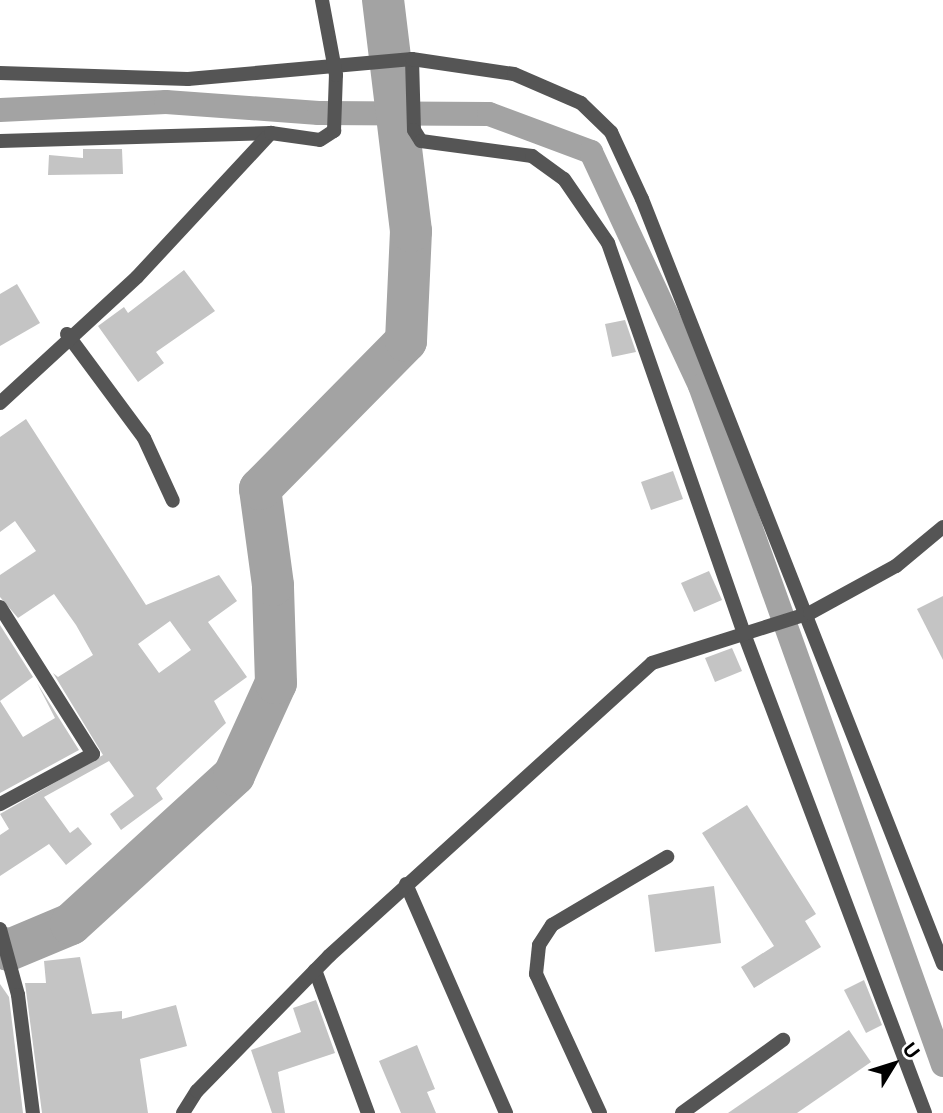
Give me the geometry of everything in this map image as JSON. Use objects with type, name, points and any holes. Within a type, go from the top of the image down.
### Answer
[{"type":"street","points":[[0,141],[271,133],[320,140],[338,124],[335,71],[322,0]]},
{"type":"street","points":[[407,60],[414,88],[414,130],[421,141],[532,156],[564,179],[608,243],[743,631],[925,1113]]},
{"type":"street","points":[[0,73],[188,79],[335,71],[354,64],[407,60],[514,74],[581,103],[611,132],[943,964]]},
{"type":"street","points":[[0,403],[68,334],[137,277],[271,133]]},
{"type":"street","points":[[68,334],[144,438],[173,501]]},
{"type":"street","points":[[183,1113],[197,1091],[315,970],[406,884],[652,663],[743,631],[804,614],[896,566],[943,527]]},
{"type":"street","points":[[0,607],[93,754],[0,804]]},
{"type":"street","points":[[600,1113],[536,974],[539,945],[552,925],[667,857]]},
{"type":"street","points":[[406,884],[506,1113]]},
{"type":"street","points":[[0,929],[11,968],[33,1113]]},
{"type":"street","points":[[315,970],[368,1113]]},
{"type":"street","points":[[682,1113],[783,1040]]},
{"type":"building","points":[[83,149],[122,149],[123,174],[48,175],[49,155],[83,158]]},
{"type":"building","points":[[184,270],[215,311],[156,352],[164,363],[138,382],[98,326],[124,307],[128,313]]},
{"type":"building","points":[[17,284],[40,323],[0,346],[0,294]]},
{"type":"building","points":[[625,320],[636,352],[612,357],[605,324]]},
{"type":"building","points":[[26,419],[146,605],[219,575],[237,601],[208,622],[247,677],[214,701],[226,723],[156,788],[163,799],[121,830],[110,814],[134,796],[109,761],[44,797],[70,833],[78,827],[92,844],[66,865],[49,844],[0,876],[0,835],[9,829],[0,814],[103,755],[53,673],[58,677],[93,655],[76,625],[54,594],[18,618],[0,597],[0,575],[36,551],[15,521],[0,532],[0,437]],"holes":[[[170,621],[191,650],[159,673],[138,644]]]},
{"type":"building","points":[[673,471],[683,499],[651,510],[641,482]]},
{"type":"building","points":[[709,571],[722,600],[694,612],[681,583]]},
{"type":"building","points":[[943,596],[943,660],[917,609]]},
{"type":"building","points":[[0,625],[33,677],[0,701]]},
{"type":"building","points":[[732,648],[742,671],[715,682],[705,658]]},
{"type":"building","points":[[37,683],[79,750],[0,793],[0,701],[23,737],[55,718]]},
{"type":"building","points":[[747,805],[816,914],[805,921],[821,947],[754,988],[741,967],[774,946],[702,833]]},
{"type":"building","points":[[714,886],[721,943],[655,952],[648,895]]},
{"type":"building","points":[[80,957],[92,1014],[122,1011],[122,1019],[176,1005],[187,1046],[140,1059],[148,1113],[42,1113],[25,983],[46,983],[44,961]]},
{"type":"building","points":[[864,980],[882,1025],[866,1033],[844,990]]},
{"type":"building","points":[[0,984],[9,997],[23,1113],[0,1113]]},
{"type":"building","points":[[316,1000],[335,1053],[278,1072],[285,1113],[272,1113],[251,1050],[301,1032],[293,1008]]},
{"type":"building","points":[[849,1030],[871,1062],[797,1113],[728,1113]]},
{"type":"building","points":[[417,1045],[435,1089],[427,1092],[436,1113],[401,1113],[379,1061]]},
{"type":"waterway","points":[[0,947],[9,950],[71,924],[234,775],[276,683],[273,585],[260,489],[406,341],[411,231],[383,0]]},
{"type":"waterway","points":[[0,110],[166,102],[319,113],[489,114],[591,152],[700,386],[943,1065]]}]
